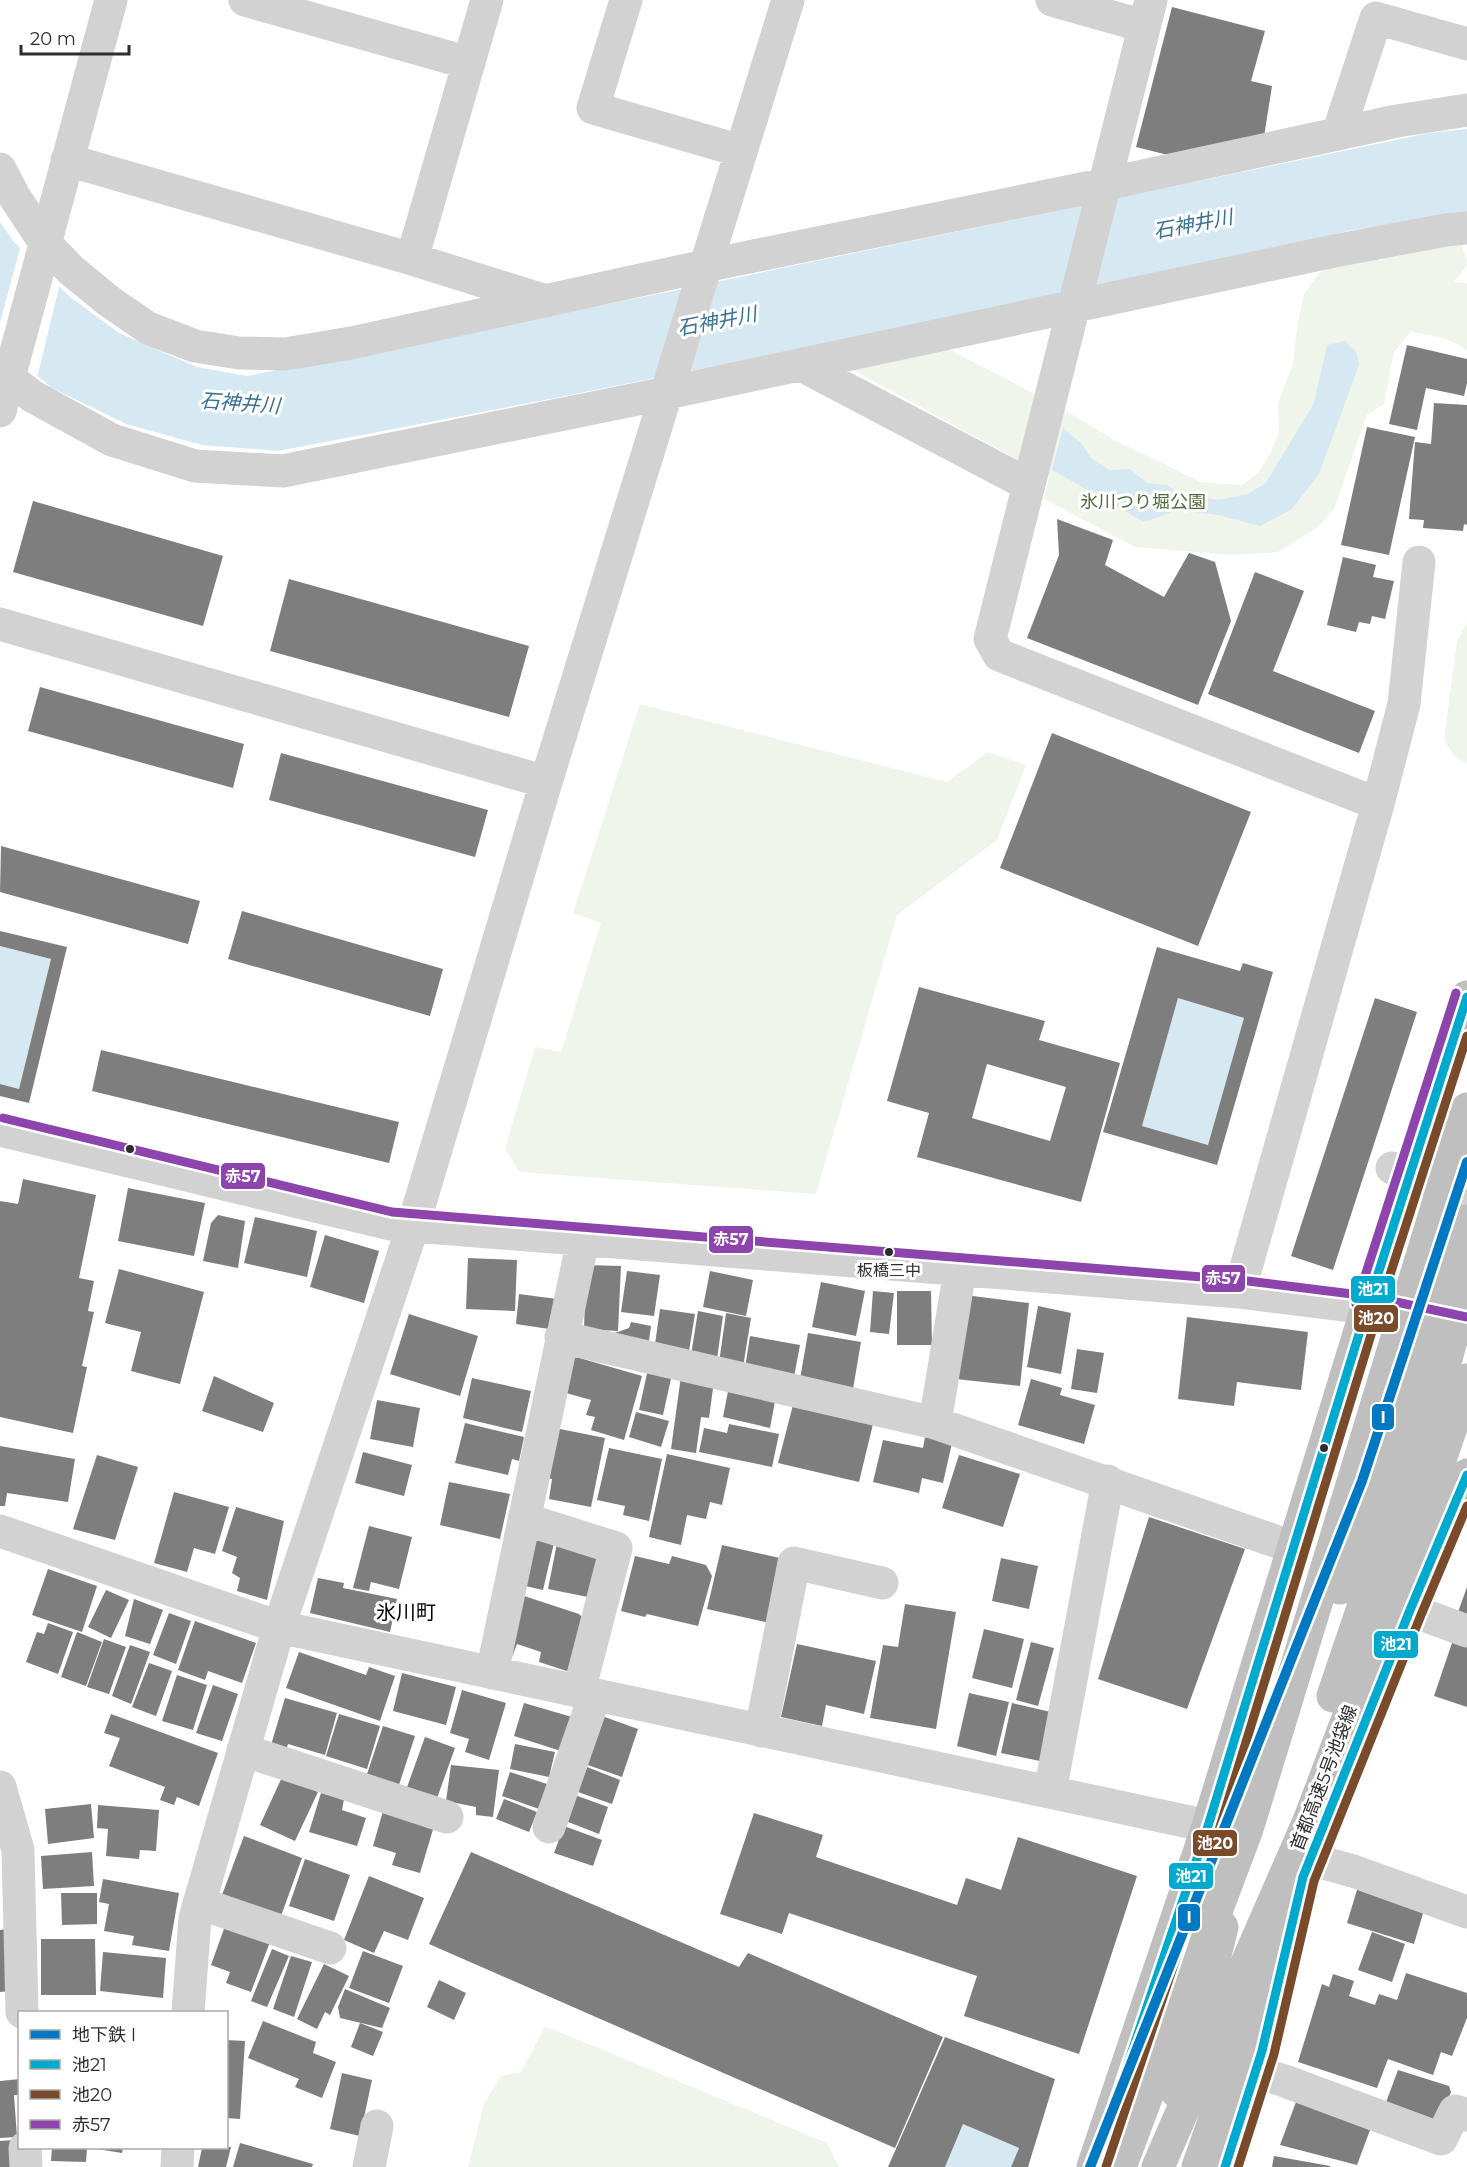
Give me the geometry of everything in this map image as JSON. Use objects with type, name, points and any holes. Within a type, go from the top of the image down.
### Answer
[{"type":"highway","points":[[1093,2167],[1208,1826],[1367,1308],[1467,997]]},
{"type":"highway","points":[[1151,2167],[1190,2055],[1247,1829],[1266,1764],[1467,1109]]},
{"type":"highway","points":[[1266,1764],[1356,1550],[1467,1221]]},
{"type":"highway","points":[[1254,1946],[1330,1707],[1440,1381],[1467,1281]]},
{"type":"highway","name":"首都高速5号池袋線","points":[[1157,2167],[1309,1821],[1388,1613],[1467,1380]]},
{"type":"highway","points":[[1225,2167],[1262,2051],[1307,1868],[1410,1610],[1465,1484]]},
{"type":"highway","points":[[1198,2167],[1235,2062],[1309,1821]]},
{"type":"highway","points":[[1120,2167],[1247,1829]]},
{"type":"highway","points":[[1157,2167],[1205,2044],[1307,1868]]},
{"type":"street","points":[[0,411],[8,371],[44,250],[111,0]]},
{"type":"street","points":[[245,0],[469,63]]},
{"type":"street","points":[[412,259],[487,0]]},
{"type":"street","points":[[626,0],[593,108],[741,151]]},
{"type":"street","points":[[188,2011],[195,1918],[279,1627],[413,1226],[546,782],[788,0]]},
{"type":"street","points":[[1052,0],[1148,13],[990,639],[999,655],[1378,804]]},
{"type":"street","points":[[1338,134],[1376,18],[1467,44]]},
{"type":"street","points":[[0,169],[44,250],[110,302],[148,328],[195,346],[239,352],[285,354],[351,344],[547,301],[1104,190],[1338,134],[1397,121],[1467,110]]},
{"type":"street","points":[[68,160],[412,259],[547,301]]},
{"type":"street","points":[[8,371],[32,396],[112,440],[195,466],[283,471],[668,388],[801,365],[1076,301],[1446,230],[1467,228]]},
{"type":"street","points":[[801,365],[1031,480]]},
{"type":"street","points":[[1239,1292],[1378,804],[1404,704],[1419,562]]},
{"type":"street","points":[[0,624],[546,782]]},
{"type":"street","points":[[0,1130],[390,1224],[1239,1292],[1367,1308],[1467,1329]]},
{"type":"street","points":[[1392,1168],[1467,1193]]},
{"type":"street","points":[[492,1673],[583,1240]]},
{"type":"street","points":[[935,1423],[960,1270]]},
{"type":"street","points":[[561,1337],[935,1423],[1108,1481],[1295,1548]]},
{"type":"street","points":[[1050,1792],[1108,1481]]},
{"type":"street","points":[[524,1519],[616,1548],[587,1693],[549,1827]]},
{"type":"street","points":[[0,1531],[279,1627],[1208,1826]]},
{"type":"street","points":[[761,1731],[794,1563],[882,1583]]},
{"type":"street","points":[[1410,1610],[1467,1631]]},
{"type":"street","points":[[243,1750],[447,1817]]},
{"type":"street","points":[[0,1787],[18,1850],[22,2011]]},
{"type":"street","points":[[1307,1868],[1353,1871],[1467,1912]]},
{"type":"street","points":[[200,1903],[330,1948]]},
{"type":"street","points":[[1254,2072],[1282,2080],[1441,2139],[1455,2110],[1467,2115]]},
{"type":"street","points":[[369,2167],[377,2126]]},
{"type":"street","points":[[25,2149],[26,2167]]},
{"type":"street","points":[[177,2167],[178,2149]]},
{"type":"green space","name":"氷川つり堀公園","points":[[1461,244],[1467,266],[1454,282],[1467,283],[1467,351],[1448,340],[1411,332],[1394,352],[1384,404],[1367,415],[1334,509],[1318,527],[1278,552],[1231,555],[1135,547],[1044,499],[1049,477],[853,370],[941,345],[1065,410],[1114,440],[1201,482],[1242,485],[1258,473],[1271,452],[1279,432],[1278,403],[1293,364],[1304,294],[1319,273],[1346,260],[1378,259],[1381,261],[1387,256]]},
{"type":"green space","points":[[1467,623],[1467,763],[1455,757],[1444,740],[1457,641]]},
{"type":"green space","points":[[640,704],[947,782],[988,752],[1026,765],[997,840],[897,915],[816,1194],[519,1172],[505,1148],[535,1047],[561,1052],[601,923],[573,913]]},
{"type":"green space","points":[[545,2026],[827,2143],[839,2167],[468,2167],[484,2104],[501,2076],[521,2072]]},
{"type":"water","name":"石神井川","points":[[1467,129],[1467,214],[1353,230],[1004,308],[278,451],[202,445],[126,424],[52,388],[0,344],[0,222],[14,242],[70,297],[119,333],[197,367],[247,376],[663,293],[1429,133]]},
{"type":"water","points":[[1345,341],[1357,353],[1359,365],[1319,474],[1291,510],[1260,526],[1218,515],[1178,510],[1144,522],[1052,470],[1063,428],[1082,444],[1091,458],[1110,470],[1130,469],[1147,483],[1167,485],[1179,493],[1218,500],[1247,494],[1265,484],[1314,403],[1327,345]]},
{"type":"water","points":[[0,946],[51,959],[19,1089],[0,1084]]},
{"type":"water","points":[[1178,998],[1244,1018],[1208,1145],[1142,1126]]},
{"type":"water","points":[[963,2124],[1019,2148],[1011,2167],[945,2167]]},
{"type":"pier","points":[[21,245],[60,283],[37,378],[0,348],[0,323]]},
{"type":"building","points":[[1172,7],[1265,31],[1251,81],[1272,86],[1264,137],[1172,156],[1136,147]]},
{"type":"building","points":[[1407,345],[1467,359],[1467,383],[1464,396],[1426,388],[1417,430],[1389,424]]},
{"type":"building","points":[[1434,403],[1467,405],[1467,525],[1464,524],[1463,531],[1423,528],[1424,520],[1409,519],[1415,442],[1431,444]]},
{"type":"building","points":[[1367,427],[1415,437],[1389,555],[1341,545]]},
{"type":"building","points":[[33,501],[223,556],[203,626],[13,572]]},
{"type":"building","points":[[1057,519],[1113,540],[1105,565],[1164,597],[1189,553],[1215,562],[1231,621],[1198,705],[1027,638],[1059,555]]},
{"type":"building","points":[[1343,557],[1376,565],[1373,577],[1394,581],[1385,619],[1372,616],[1370,624],[1359,622],[1356,632],[1327,625]]},
{"type":"building","points":[[1255,572],[1304,591],[1273,671],[1375,711],[1359,753],[1208,694]]},
{"type":"building","points":[[289,579],[529,646],[509,717],[270,651]]},
{"type":"building","points":[[40,687],[244,744],[233,788],[28,731]]},
{"type":"building","points":[[1052,733],[1251,812],[1198,946],[1000,868]]},
{"type":"building","points":[[281,753],[488,810],[475,857],[269,800]]},
{"type":"building","points":[[1,846],[200,901],[188,944],[0,892]]},
{"type":"building","points":[[242,911],[443,969],[430,1016],[228,959]]},
{"type":"building","points":[[0,931],[67,947],[29,1103],[0,1096],[0,1084],[19,1089],[51,959],[0,946]]},
{"type":"building","points":[[1157,947],[1240,971],[1243,963],[1273,972],[1217,1165],[1103,1132]],"holes":[[[1178,998],[1244,1018],[1208,1145],[1142,1126]]]},
{"type":"building","points":[[919,987],[1045,1021],[1039,1040],[1120,1063],[1081,1202],[917,1157],[929,1113],[887,1101]],"holes":[[[987,1064],[1066,1087],[1050,1141],[972,1118]]]},
{"type":"building","points":[[1375,998],[1417,1012],[1333,1270],[1291,1256]]},
{"type":"building","points":[[101,1050],[399,1122],[389,1163],[92,1091]]},
{"type":"building","points":[[23,1179],[96,1195],[79,1278],[94,1281],[88,1311],[94,1312],[82,1366],[87,1367],[73,1433],[0,1417],[0,1201],[18,1204]]},
{"type":"building","points":[[128,1188],[205,1203],[194,1256],[118,1241]]},
{"type":"building","points":[[218,1215],[245,1221],[238,1268],[203,1261],[211,1223]]},
{"type":"building","points":[[255,1217],[317,1231],[307,1277],[244,1263]]},
{"type":"building","points":[[325,1235],[379,1251],[364,1303],[310,1287]]},
{"type":"building","points":[[468,1258],[517,1260],[515,1311],[466,1309]]},
{"type":"building","points":[[586,1265],[621,1266],[618,1331],[584,1329]]},
{"type":"building","points":[[119,1269],[204,1292],[180,1384],[131,1371],[141,1332],[105,1323]]},
{"type":"building","points":[[627,1271],[660,1275],[654,1316],[621,1312]]},
{"type":"building","points":[[710,1271],[753,1280],[746,1316],[703,1307]]},
{"type":"building","points":[[821,1282],[865,1291],[856,1336],[812,1327]]},
{"type":"building","points":[[873,1291],[894,1293],[889,1334],[870,1332]]},
{"type":"building","points":[[897,1291],[931,1291],[932,1345],[897,1345]]},
{"type":"building","points":[[519,1294],[557,1299],[549,1329],[516,1324]]},
{"type":"building","points":[[965,1295],[1029,1303],[1020,1386],[956,1379]]},
{"type":"building","points":[[1038,1306],[1071,1313],[1061,1374],[1027,1367]]},
{"type":"building","points":[[660,1309],[695,1314],[688,1357],[654,1351]]},
{"type":"building","points":[[698,1311],[723,1316],[717,1359],[691,1355]]},
{"type":"building","points":[[726,1313],[751,1318],[743,1367],[719,1363]]},
{"type":"building","points":[[409,1314],[478,1336],[460,1396],[390,1374]]},
{"type":"building","points":[[1187,1317],[1308,1332],[1301,1390],[1237,1382],[1234,1406],[1178,1399]]},
{"type":"building","points":[[631,1322],[651,1326],[648,1348],[612,1334],[629,1328]]},
{"type":"building","points":[[808,1333],[861,1342],[853,1389],[800,1379]]},
{"type":"building","points":[[750,1336],[800,1345],[794,1377],[745,1368]]},
{"type":"building","points":[[1077,1349],[1104,1353],[1097,1393],[1071,1389]]},
{"type":"building","points":[[569,1355],[642,1376],[624,1440],[591,1430],[595,1417],[586,1415],[591,1400],[559,1391]]},
{"type":"building","points":[[648,1369],[672,1374],[663,1415],[639,1410]]},
{"type":"building","points":[[214,1376],[274,1403],[263,1432],[202,1411]]},
{"type":"building","points":[[681,1376],[714,1381],[709,1418],[701,1417],[696,1453],[671,1449]]},
{"type":"building","points":[[472,1378],[531,1391],[522,1432],[463,1418]]},
{"type":"building","points":[[1031,1379],[1062,1388],[1060,1395],[1095,1405],[1084,1444],[1018,1425]]},
{"type":"building","points":[[729,1386],[776,1396],[770,1428],[723,1417]]},
{"type":"building","points":[[377,1400],[420,1408],[413,1447],[370,1439]]},
{"type":"building","points":[[793,1405],[873,1424],[859,1482],[778,1463]]},
{"type":"building","points":[[636,1412],[669,1421],[661,1447],[629,1437]]},
{"type":"building","points":[[465,1423],[524,1437],[519,1461],[512,1459],[508,1475],[455,1463]]},
{"type":"building","points":[[729,1424],[779,1434],[772,1467],[699,1452],[704,1428],[727,1433]]},
{"type":"building","points":[[555,1428],[605,1438],[591,1507],[549,1499],[552,1479],[545,1478]]},
{"type":"building","points":[[925,1437],[952,1443],[943,1483],[922,1478],[919,1493],[873,1482],[883,1440],[923,1448]]},
{"type":"building","points":[[0,1446],[75,1459],[68,1502],[7,1493],[5,1506],[0,1506]]},
{"type":"building","points":[[609,1448],[662,1459],[649,1521],[623,1515],[625,1506],[597,1500]]},
{"type":"building","points":[[363,1452],[412,1465],[404,1496],[355,1483]]},
{"type":"building","points":[[667,1454],[730,1468],[722,1505],[710,1502],[706,1519],[687,1515],[681,1545],[649,1537]]},
{"type":"building","points":[[97,1455],[138,1467],[115,1540],[73,1529]]},
{"type":"building","points":[[959,1455],[1020,1474],[1003,1527],[942,1508]]},
{"type":"building","points":[[449,1482],[510,1494],[500,1539],[440,1525]]},
{"type":"building","points":[[174,1492],[229,1507],[215,1554],[194,1548],[187,1572],[154,1563]]},
{"type":"building","points":[[236,1507],[284,1521],[267,1600],[237,1591],[240,1578],[232,1573],[237,1557],[222,1551]]},
{"type":"building","points":[[1149,1517],[1245,1549],[1187,1709],[1098,1679]]},
{"type":"building","points":[[369,1526],[412,1537],[399,1589],[371,1582],[369,1591],[353,1588]]},
{"type":"building","points":[[530,1537],[554,1543],[543,1590],[512,1583]]},
{"type":"building","points":[[557,1543],[602,1551],[593,1598],[548,1589]]},
{"type":"building","points":[[722,1545],[784,1559],[770,1623],[707,1609]]},
{"type":"building","points":[[635,1556],[669,1564],[672,1556],[706,1565],[712,1576],[698,1626],[647,1614],[645,1617],[621,1611]]},
{"type":"building","points":[[1001,1558],[1038,1566],[1029,1609],[992,1601]]},
{"type":"building","points":[[48,1569],[97,1586],[82,1632],[32,1615]]},
{"type":"building","points":[[318,1578],[344,1583],[343,1588],[397,1599],[390,1632],[310,1613]]},
{"type":"building","points":[[1467,1587],[1467,1618],[1457,1615]]},
{"type":"building","points":[[106,1590],[129,1600],[111,1638],[88,1627]]},
{"type":"building","points":[[515,1593],[579,1614],[590,1625],[573,1673],[539,1662],[541,1652],[517,1644],[512,1657],[499,1653]]},
{"type":"building","points":[[134,1599],[163,1610],[150,1644],[125,1636]]},
{"type":"building","points":[[905,1604],[956,1612],[936,1729],[870,1718],[883,1645],[898,1647]]},
{"type":"building","points":[[169,1613],[191,1621],[176,1664],[153,1655]]},
{"type":"building","points":[[195,1621],[256,1643],[242,1683],[208,1671],[205,1680],[178,1670]]},
{"type":"building","points":[[48,1623],[73,1632],[58,1674],[26,1662],[37,1632],[44,1634]]},
{"type":"building","points":[[984,1629],[1024,1639],[1012,1688],[972,1678]]},
{"type":"building","points":[[77,1632],[102,1642],[86,1686],[61,1677]]},
{"type":"building","points":[[1454,1637],[1467,1642],[1467,1707],[1434,1696]]},
{"type":"building","points":[[104,1639],[126,1647],[109,1694],[87,1687]]},
{"type":"building","points":[[1031,1642],[1054,1648],[1038,1706],[1016,1700]]},
{"type":"building","points":[[797,1644],[876,1661],[864,1714],[826,1705],[822,1726],[781,1717]]},
{"type":"building","points":[[130,1645],[150,1652],[131,1704],[112,1696]]},
{"type":"building","points":[[299,1652],[366,1675],[369,1667],[395,1676],[380,1721],[286,1688]]},
{"type":"building","points":[[149,1663],[172,1671],[156,1716],[132,1707]]},
{"type":"building","points":[[402,1673],[456,1687],[446,1725],[393,1711]]},
{"type":"building","points":[[177,1675],[207,1685],[193,1730],[162,1721]]},
{"type":"building","points":[[213,1685],[238,1694],[222,1741],[196,1733]]},
{"type":"building","points":[[462,1690],[506,1703],[489,1760],[465,1752],[469,1739],[450,1733]]},
{"type":"building","points":[[969,1693],[1009,1702],[996,1756],[957,1746]]},
{"type":"building","points":[[285,1698],[337,1713],[325,1755],[288,1744],[286,1750],[271,1745]]},
{"type":"building","points":[[524,1703],[572,1717],[561,1751],[514,1736]]},
{"type":"building","points":[[1012,1703],[1051,1712],[1040,1761],[1001,1753]]},
{"type":"building","points":[[111,1714],[218,1753],[199,1806],[177,1797],[174,1805],[160,1800],[165,1787],[109,1766],[120,1738],[104,1733]]},
{"type":"building","points":[[339,1714],[380,1726],[367,1769],[326,1756]]},
{"type":"building","points":[[602,1716],[638,1729],[622,1777],[585,1764]]},
{"type":"building","points":[[383,1726],[415,1736],[397,1791],[365,1780]]},
{"type":"building","points":[[425,1737],[455,1748],[436,1801],[406,1790]]},
{"type":"building","points":[[515,1744],[555,1752],[549,1777],[510,1769]]},
{"type":"building","points":[[451,1765],[499,1770],[493,1817],[476,1815],[476,1807],[446,1801]]},
{"type":"building","points":[[587,1767],[620,1780],[612,1804],[578,1792]]},
{"type":"building","points":[[510,1772],[547,1784],[539,1809],[502,1796]]},
{"type":"building","points":[[283,1775],[318,1792],[295,1841],[260,1825]]},
{"type":"building","points":[[321,1793],[344,1799],[342,1810],[366,1818],[357,1846],[309,1832]]},
{"type":"building","points":[[572,1794],[608,1807],[599,1834],[563,1820]]},
{"type":"building","points":[[504,1799],[537,1812],[529,1832],[496,1819]]},
{"type":"building","points":[[91,1804],[94,1838],[48,1844],[45,1809]]},
{"type":"building","points":[[98,1805],[159,1810],[156,1851],[140,1850],[139,1859],[106,1856],[108,1829],[97,1828]]},
{"type":"building","points":[[383,1811],[434,1826],[420,1873],[392,1865],[396,1853],[373,1846]]},
{"type":"building","points":[[754,1813],[823,1835],[816,1857],[957,1905],[966,1878],[1001,1890],[1018,1837],[1137,1876],[1079,2054],[964,2016],[977,1976],[789,1913],[782,1934],[720,1914]]},
{"type":"building","points":[[564,1826],[602,1840],[593,1866],[554,1853]]},
{"type":"building","points":[[244,1836],[302,1858],[281,1916],[222,1895]]},
{"type":"building","points":[[92,1852],[94,1886],[43,1889],[41,1856]]},
{"type":"building","points":[[471,1852],[739,1967],[748,1953],[943,2037],[895,2148],[429,1944]]},
{"type":"building","points":[[305,1859],[350,1875],[334,1921],[289,1906]]},
{"type":"building","points":[[369,1876],[424,1898],[408,1940],[384,1931],[374,1953],[344,1940]]},
{"type":"building","points":[[103,1879],[179,1893],[169,1951],[132,1945],[134,1936],[104,1931],[109,1904],[99,1902]]},
{"type":"building","points":[[1360,1880],[1427,1900],[1414,1944],[1347,1923]]},
{"type":"building","points":[[61,1893],[97,1893],[97,1924],[62,1925]]},
{"type":"building","points":[[225,1926],[270,1942],[251,1992],[226,1983],[230,1972],[211,1965]]},
{"type":"building","points":[[6,1929],[12,1991],[0,1992],[0,1930]]},
{"type":"building","points":[[1372,1932],[1405,1944],[1392,1982],[1358,1970]]},
{"type":"building","points":[[41,1939],[95,1939],[96,1995],[41,1995]]},
{"type":"building","points":[[272,1949],[289,1956],[267,2007],[251,2001]]},
{"type":"building","points":[[363,1951],[403,1966],[389,2003],[349,1988]]},
{"type":"building","points":[[103,1952],[166,1958],[163,1998],[100,1991]]},
{"type":"building","points":[[291,1956],[312,1962],[294,2017],[273,2009]]},
{"type":"building","points":[[324,1964],[349,1976],[330,2015],[325,2012],[317,2029],[297,2019]]},
{"type":"building","points":[[1406,1973],[1467,1993],[1467,2018],[1452,2056],[1441,2052],[1433,2075],[1388,2059],[1377,2088],[1298,2062],[1322,1984],[1329,1987],[1333,1974],[1354,1981],[1349,1996],[1375,2005],[1379,1994],[1397,2000]]},
{"type":"building","points":[[439,1980],[466,1993],[454,2020],[427,2007]]},
{"type":"building","points":[[345,1989],[390,2008],[382,2028],[340,2018],[338,2007]]},
{"type":"building","points":[[263,2021],[316,2042],[313,2053],[336,2062],[322,2098],[295,2087],[299,2079],[248,2058]]},
{"type":"building","points":[[360,2023],[383,2032],[373,2056],[351,2047]]},
{"type":"building","points":[[945,2037],[1055,2079],[1028,2167],[1011,2167],[1019,2148],[963,2124],[945,2167],[888,2167]]},
{"type":"building","points":[[228,2040],[245,2041],[240,2119],[228,2118]]},
{"type":"building","points":[[1398,2070],[1449,2086],[1451,2092],[1439,2121],[1385,2105]]},
{"type":"building","points":[[342,2073],[372,2080],[360,2136],[330,2129]]},
{"type":"building","points":[[18,2079],[18,2095],[14,2095],[17,2137],[0,2138],[0,2081]]},
{"type":"building","points":[[1296,2102],[1370,2130],[1357,2165],[1280,2145]]},
{"type":"building","points":[[14,2140],[17,2167],[0,2167],[0,2141]]},
{"type":"building","points":[[240,2143],[313,2164],[312,2167],[233,2167]]},
{"type":"building","points":[[231,2147],[226,2167],[198,2167],[202,2149],[228,2149]]},
{"type":"building","points":[[52,2149],[87,2149],[86,2162],[51,2161]]},
{"type":"building","points":[[97,2149],[123,2149],[122,2153]]},
{"type":"building","points":[[1274,2156],[1330,2166],[1330,2167],[1272,2167]]},
{"type":"metro line","name":"I","points":[[1090,2167],[1362,1481],[1467,1162]]},
{"type":"transit line","name":"赤57","points":[[1356,1304],[1456,993]]},
{"type":"transit line","name":"池21","points":[[1093,2167],[1208,1826],[1367,1308],[1467,997]]},
{"type":"transit line","name":"池20","points":[[1106,2167],[1219,1830],[1378,1312],[1467,1036]]},
{"type":"transit line","name":"赤57","points":[[3,1118],[392,1212],[1240,1280],[1368,1296],[1467,1317]]},
{"type":"transit line","name":"池21","points":[[1225,2167],[1262,2051],[1303,1877],[1467,1475]]},
{"type":"transit line","name":"池20","points":[[1238,2167],[1274,2054],[1314,1881],[1467,1506]]},
{"type":"place","name":"板橋三中","points":[[889,1252]]},
{"type":"district","name":"氷川町","points":[[406,1612]]}]
